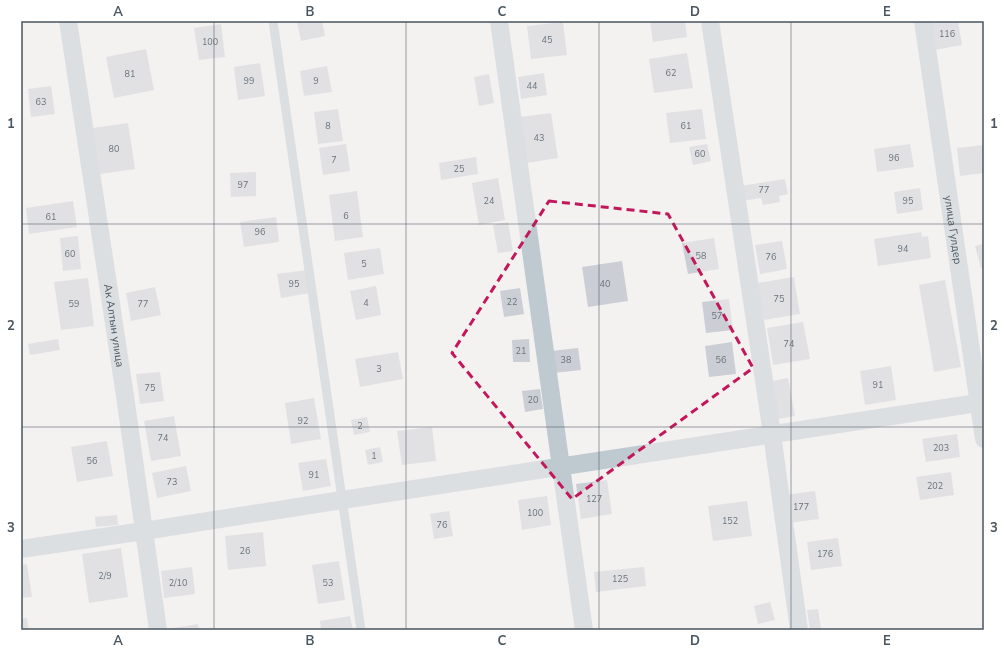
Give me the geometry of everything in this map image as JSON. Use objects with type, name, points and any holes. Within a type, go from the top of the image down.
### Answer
[{"type":"street","name":"Ак Алтын улица","points":[[68,21],[158,630]]},
{"type":"street","points":[[499,21],[584,630]]},
{"type":"street","points":[[710,21],[772,434],[799,630]]},
{"type":"street","name":"улица Гулдер","points":[[923,21],[981,402],[984,438]]},
{"type":"street","points":[[21,549],[981,402]]},
{"type":"lane","points":[[273,21],[361,630]]},
{"type":"highlighted area","points":[[549,201],[668,214],[753,368],[572,499],[452,353]]},
{"type":"building","points":[[322,21],[325,36],[301,41],[297,22]]},
{"type":"building","points":[[650,21],[685,21],[687,37],[653,42]]},
{"type":"building","points":[[940,21],[958,21],[962,45],[935,50],[931,23]]},
{"type":"building","points":[[563,22],[567,55],[531,59],[527,26]]},
{"type":"building","points":[[221,24],[225,57],[199,60],[194,28]]},
{"type":"building","points":[[146,49],[154,90],[114,98],[106,57]]},
{"type":"building","points":[[687,53],[693,88],[654,93],[649,59]]},
{"type":"building","points":[[260,63],[265,96],[238,100],[234,67]]},
{"type":"building","points":[[327,66],[332,92],[304,96],[300,71]]},
{"type":"building","points":[[544,73],[547,95],[521,99],[518,77]]},
{"type":"building","points":[[489,74],[494,103],[479,106],[474,77]]},
{"type":"building","points":[[51,86],[55,114],[31,117],[28,89]]},
{"type":"building","points":[[338,109],[343,141],[318,144],[314,112]]},
{"type":"building","points":[[702,109],[706,139],[670,143],[666,113]]},
{"type":"building","points":[[551,113],[558,158],[527,163],[520,117]]},
{"type":"building","points":[[128,123],[135,169],[100,174],[93,128]]},
{"type":"building","points":[[346,144],[350,171],[323,175],[319,148]]},
{"type":"building","points":[[707,144],[711,161],[693,165],[689,147]]},
{"type":"building","points":[[910,144],[914,167],[877,172],[874,149]]},
{"type":"building","points":[[984,145],[984,173],[960,176],[957,148]]},
{"type":"building","points":[[476,157],[478,174],[441,180],[439,163]]},
{"type":"building","points":[[256,172],[256,196],[231,197],[230,173]]},
{"type":"building","points":[[498,178],[505,220],[479,225],[472,183]]},
{"type":"building","points":[[785,179],[788,194],[779,196],[780,202],[763,205],[761,198],[742,201],[740,186]]},
{"type":"building","points":[[920,188],[923,210],[897,214],[894,192]]},
{"type":"building","points":[[357,191],[363,237],[335,241],[329,195]]},
{"type":"building","points":[[73,201],[77,227],[29,234],[26,208]]},
{"type":"building","points":[[276,217],[279,242],[244,247],[240,222]]},
{"type":"building","points":[[508,222],[513,251],[498,253],[493,225]]},
{"type":"building","points":[[921,232],[922,237],[928,236],[931,258],[878,266],[874,239]]},
{"type":"building","points":[[78,236],[81,269],[63,271],[60,238]]},
{"type":"building","points":[[714,238],[719,269],[688,274],[682,243]]},
{"type":"building","points":[[782,241],[787,269],[760,274],[755,245]]},
{"type":"building","points":[[984,244],[984,268],[981,268],[975,246]]},
{"type":"building","points":[[380,248],[384,274],[348,280],[344,253]]},
{"type":"building","points":[[622,261],[628,301],[588,307],[582,267]]},
{"type":"building","points":[[307,270],[310,293],[281,298],[277,274]]},
{"type":"building","points":[[794,277],[800,314],[764,320],[757,283]]},
{"type":"building","points":[[88,278],[94,326],[61,330],[54,282]]},
{"type":"building","points":[[945,280],[961,367],[934,372],[919,285]]},
{"type":"building","points":[[376,286],[381,315],[356,320],[350,291]]},
{"type":"building","points":[[155,287],[161,315],[131,321],[126,293]]},
{"type":"building","points":[[520,288],[524,314],[504,317],[500,291]]},
{"type":"building","points":[[729,299],[733,330],[706,333],[702,302]]},
{"type":"building","points":[[803,322],[810,359],[773,365],[767,328]]},
{"type":"building","points":[[58,339],[60,350],[30,355],[28,344]]},
{"type":"building","points":[[529,339],[530,362],[513,362],[512,340]]},
{"type":"building","points":[[732,342],[736,374],[709,377],[705,346]]},
{"type":"building","points":[[578,348],[581,370],[554,373],[551,351]]},
{"type":"building","points":[[398,352],[403,379],[360,387],[355,359]]},
{"type":"building","points":[[891,366],[896,400],[865,405],[860,371]]},
{"type":"building","points":[[160,372],[164,401],[140,404],[136,374]]},
{"type":"building","points":[[788,378],[795,416],[778,419],[772,381]]},
{"type":"building","points":[[540,389],[543,409],[525,412],[522,391]]},
{"type":"building","points":[[314,398],[321,439],[291,444],[285,403]]},
{"type":"building","points":[[174,416],[181,456],[151,461],[144,421]]},
{"type":"building","points":[[367,417],[370,432],[354,435],[351,420]]},
{"type":"building","points":[[432,427],[436,461],[402,465],[397,431]]},
{"type":"building","points":[[957,434],[960,457],[926,462],[922,439]]},
{"type":"building","points":[[107,441],[113,476],[77,482],[71,447]]},
{"type":"building","points":[[380,447],[383,462],[368,465],[365,450]]},
{"type":"building","points":[[326,459],[331,486],[303,491],[298,463]]},
{"type":"building","points":[[186,466],[191,491],[157,498],[152,473]]},
{"type":"building","points":[[951,472],[954,495],[920,500],[916,477]]},
{"type":"building","points":[[607,480],[612,514],[581,519],[576,484]]},
{"type":"building","points":[[815,491],[819,519],[788,523],[784,495]]},
{"type":"building","points":[[547,496],[551,525],[522,530],[518,500]]},
{"type":"building","points":[[747,501],[752,536],[713,541],[708,506]]},
{"type":"building","points":[[449,511],[453,536],[434,539],[430,514]]},
{"type":"building","points":[[117,515],[118,525],[96,527],[95,517]]},
{"type":"building","points":[[263,532],[266,566],[228,570],[225,536]]},
{"type":"building","points":[[838,538],[842,566],[811,570],[807,542]]},
{"type":"building","points":[[121,548],[128,597],[89,603],[82,554]]},
{"type":"building","points":[[339,561],[345,600],[318,604],[312,565]]},
{"type":"building","points":[[27,564],[32,597],[21,598],[21,565]]},
{"type":"building","points":[[192,567],[195,594],[164,598],[161,571]]},
{"type":"building","points":[[644,567],[646,586],[596,592],[594,572]]},
{"type":"building","points":[[770,602],[775,620],[758,624],[754,606]]},
{"type":"building","points":[[818,609],[821,629],[810,630],[807,610]]},
{"type":"building","points":[[350,616],[353,630],[321,630],[320,621]]},
{"type":"building","points":[[27,618],[29,630],[21,630],[21,619]]},
{"type":"building","points":[[198,624],[199,630],[168,630],[168,629]]}]
